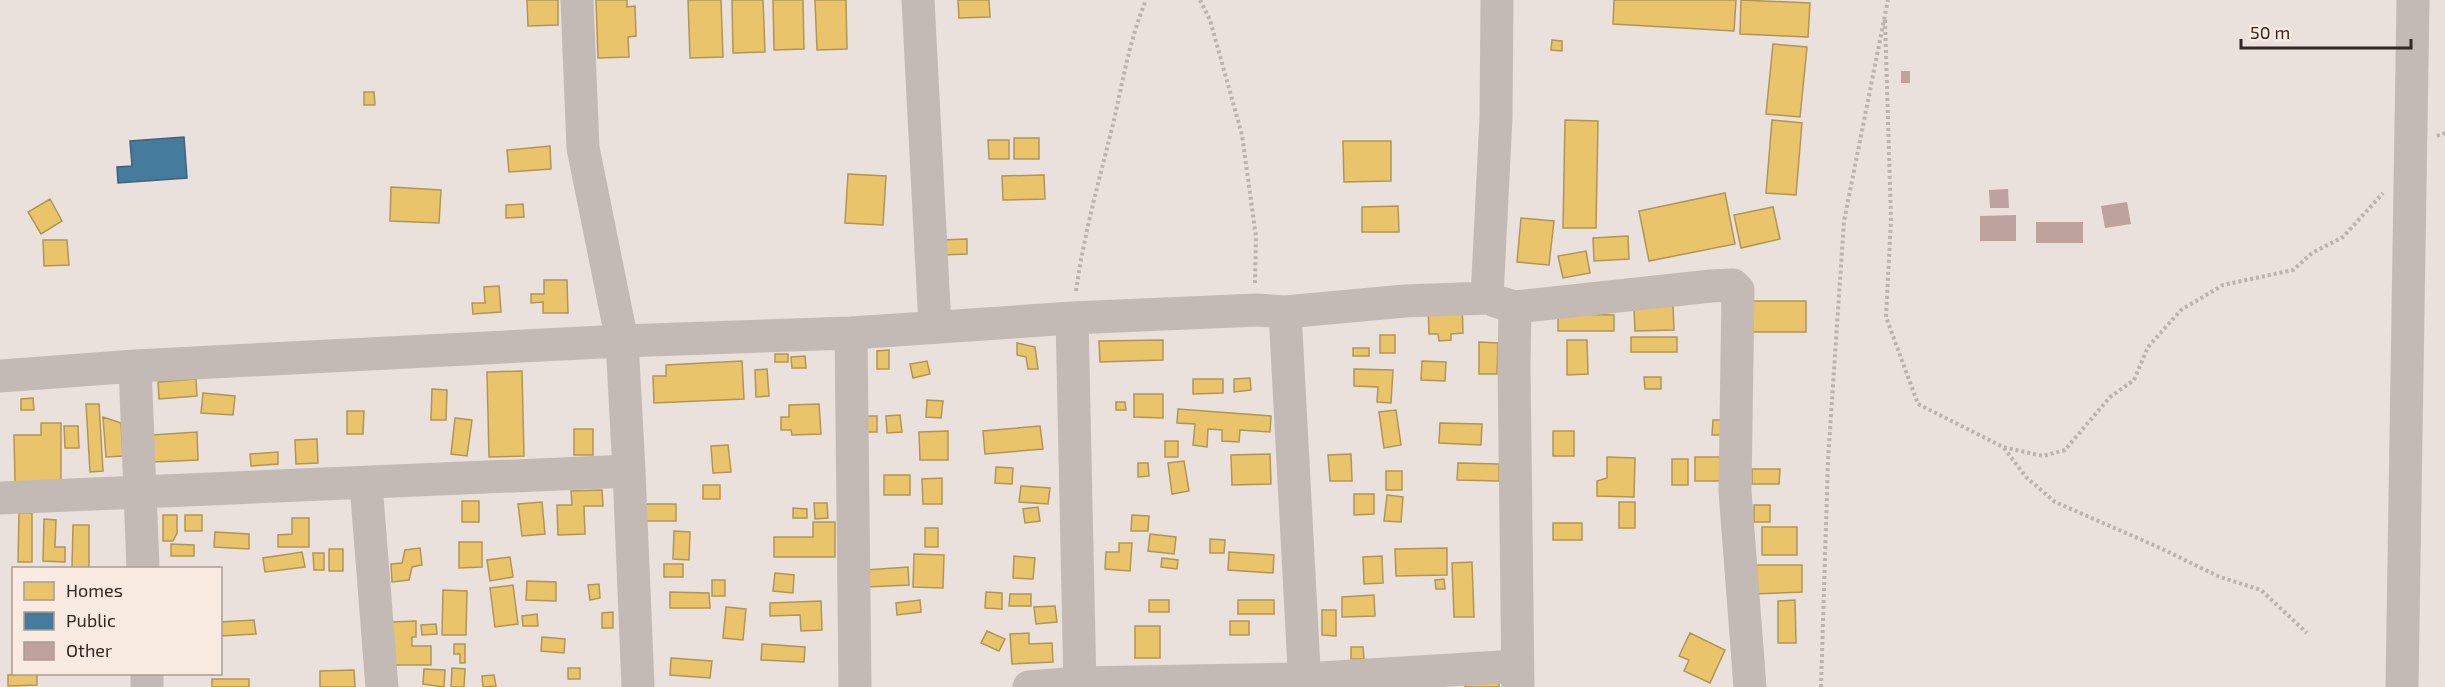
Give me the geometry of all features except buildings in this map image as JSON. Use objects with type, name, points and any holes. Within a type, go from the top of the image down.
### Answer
[{"type":"street","points":[[577,0],[583,148],[622,341],[638,687]]},
{"type":"street","points":[[918,0],[935,327]]},
{"type":"street","points":[[1029,687],[1305,683],[1517,676],[1514,366],[1502,302],[1496,117],[1497,0]]},
{"type":"street","points":[[2402,687],[2413,0]]},
{"type":"street","points":[[0,376],[135,366],[622,341],[850,333],[1072,318],[1271,311],[1405,301],[1502,302],[1733,285],[1738,290],[1735,491],[1750,687]]},
{"type":"street","points":[[1271,311],[1305,683]]},
{"type":"street","points":[[1072,318],[1080,685]]},
{"type":"street","points":[[850,333],[855,687]]},
{"type":"street","points":[[135,366],[143,567]]},
{"type":"street","points":[[0,498],[141,494],[629,471]]},
{"type":"street","points":[[366,484],[382,687]]},
{"type":"path","points":[[1072,318],[1084,242],[1132,43],[1146,0]]},
{"type":"path","points":[[1200,0],[1209,20],[1242,135],[1256,237],[1254,274],[1271,311]]},
{"type":"path","points":[[1821,687],[1828,460],[1844,221],[1888,0]]},
{"type":"path","points":[[1885,20],[1891,219],[1886,317],[1918,404],[2003,447],[2043,456],[2065,450],[2110,397],[2134,380],[2148,347],[2181,310],[2223,285],[2294,270],[2312,253],[2343,237],[2385,190]]},
{"type":"path","points":[[2410,157],[2424,142],[2445,133]]},
{"type":"path","points":[[2003,447],[2026,477],[2055,502],[2220,577],[2261,590],[2307,633]]}]
